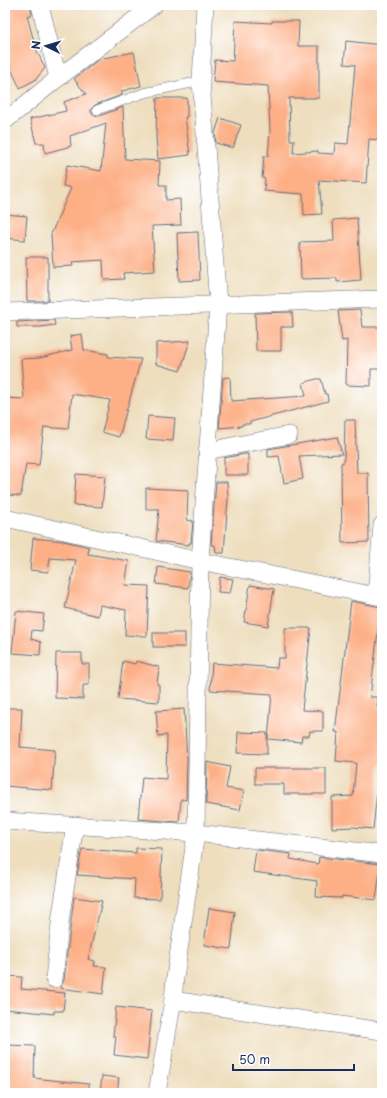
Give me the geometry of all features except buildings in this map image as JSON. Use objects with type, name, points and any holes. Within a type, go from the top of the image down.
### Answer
[{"type":"street","points":[[40,5],[58,78]]},
{"type":"street","points":[[5,121],[58,78],[154,5]]},
{"type":"street","points":[[157,1093],[173,1000],[196,834],[200,561],[218,304],[201,82],[205,5]]},
{"type":"street","points":[[5,312],[382,299]]},
{"type":"street","points":[[207,451],[289,435]]},
{"type":"street","points":[[5,518],[200,561],[379,597],[382,525]]},
{"type":"street","points":[[5,821],[196,834],[382,854]]},
{"type":"street","points":[[54,979],[61,915],[76,826]]},
{"type":"street","points":[[173,1000],[382,1031]]},
{"type":"lane","points":[[97,110],[144,93],[201,82]]}]
